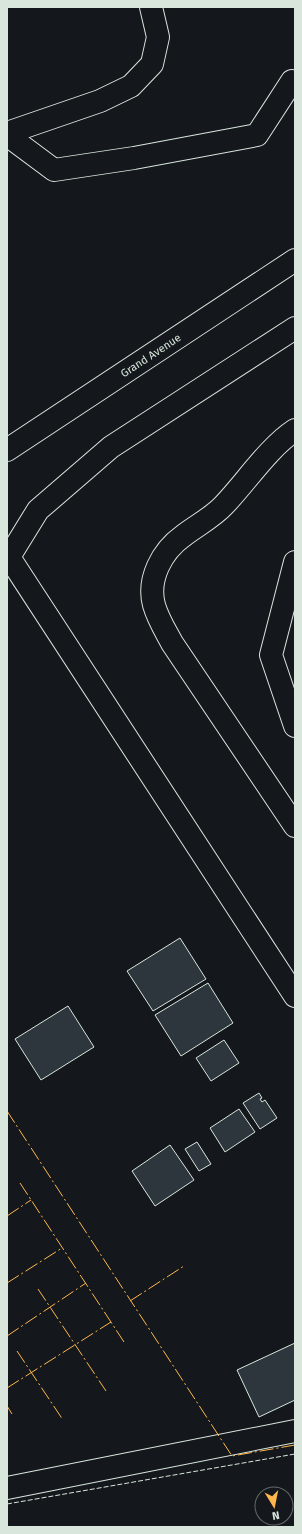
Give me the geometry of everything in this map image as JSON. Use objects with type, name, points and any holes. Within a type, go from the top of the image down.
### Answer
[{"type":"main road","points":[[7,134],[100,101],[130,86],[152,64],[158,37],[151,7]]},
{"type":"main road","points":[[7,134],[54,170],[134,158],[257,135],[292,82]]},
{"type":"main road","name":"Grand Avenue","points":[[7,450],[295,260]]},
{"type":"main road","points":[[295,328],[111,447],[38,510],[8,557],[295,996]]},
{"type":"main road","points":[[295,430],[284,438],[233,496],[213,516],[183,535],[170,547],[155,572],[152,587],[154,603],[159,620],[172,643],[295,826]]},
{"type":"main road","points":[[295,562],[272,656],[295,726]]},
{"type":"main road","points":[[7,1488],[295,1431]]},
{"type":"building","points":[[180,938],[206,979],[153,1011],[127,971]]},
{"type":"building","points":[[208,983],[233,1023],[181,1056],[155,1015]]},
{"type":"building","points":[[68,1006],[94,1047],[41,1080],[15,1039]]},
{"type":"building","points":[[224,1040],[239,1063],[211,1081],[196,1058]]},
{"type":"building","points":[[259,1093],[262,1098],[260,1099],[262,1102],[265,1100],[277,1118],[260,1129],[243,1103]]},
{"type":"building","points":[[239,1109],[255,1132],[225,1152],[210,1128]]},
{"type":"building","points":[[197,1142],[211,1164],[199,1171],[185,1149]]},
{"type":"building","points":[[170,1145],[194,1180],[155,1206],[132,1171]]},
{"type":"building","points":[[295,1343],[295,1400],[259,1417],[237,1370]]},
{"type":"fence","points":[[7,1504],[295,1454]]},
{"type":"power","points":[[7,1111],[232,1456],[295,1445]]},
{"type":"power","points":[[20,1183],[124,1342]]},
{"type":"power","points":[[7,1216],[31,1200]]},
{"type":"power","points":[[7,1283],[62,1248]]},
{"type":"power","points":[[130,1301],[184,1266]]},
{"type":"power","points":[[7,1336],[86,1283]]},
{"type":"power","points":[[38,1289],[106,1391]]},
{"type":"power","points":[[7,1388],[111,1322]]},
{"type":"power","points":[[17,1351],[63,1420]]},
{"type":"power","points":[[7,1406],[12,1414]]}]
